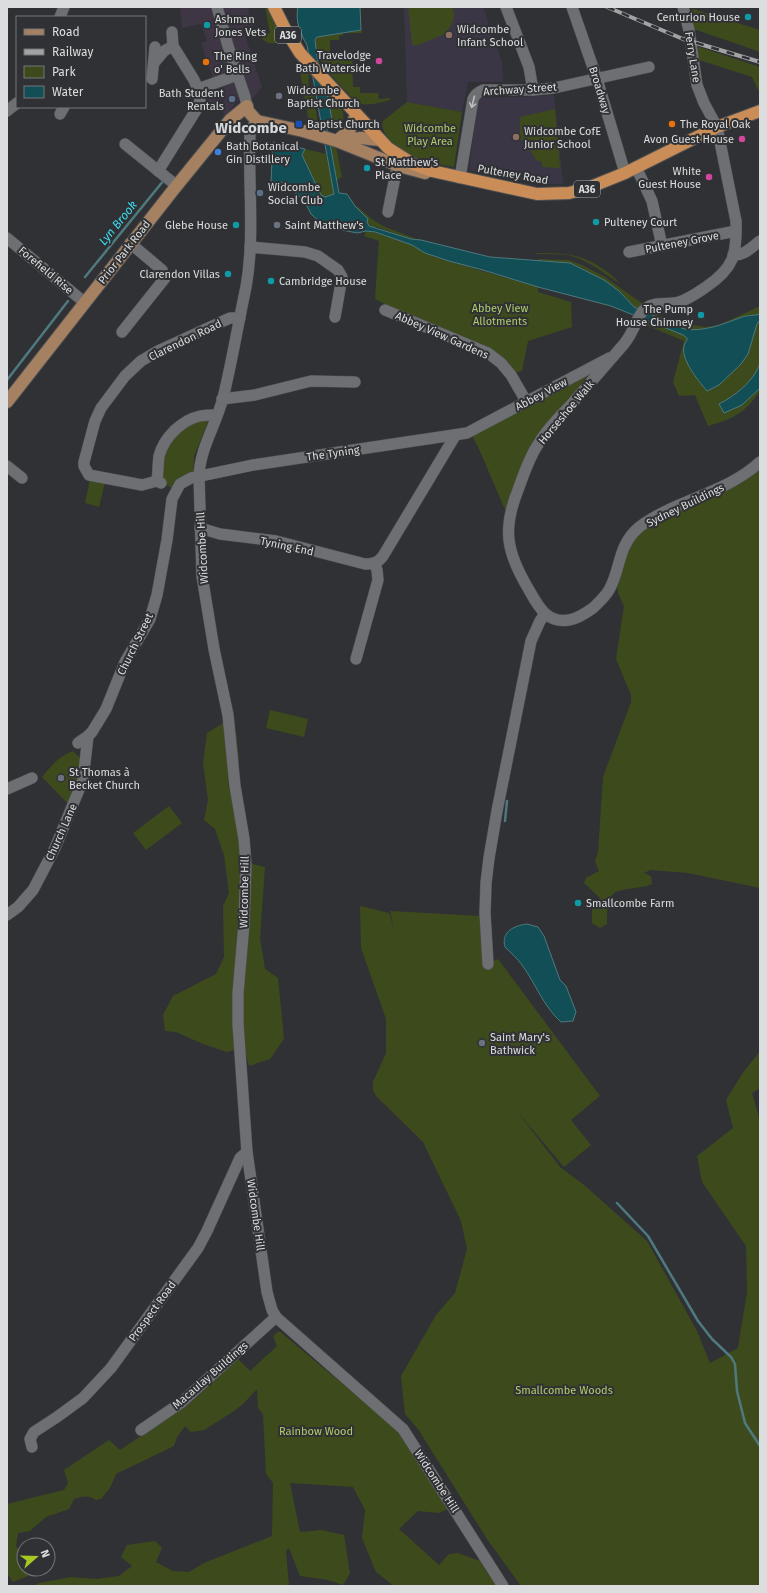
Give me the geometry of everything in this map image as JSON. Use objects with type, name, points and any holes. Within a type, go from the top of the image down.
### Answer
[{"type":"highway","name":"A36","points":[[274,7],[294,44],[306,60],[401,162]]},
{"type":"highway","name":"Pulteney Road","points":[[401,162],[460,178],[537,194],[569,193],[588,188],[625,173],[717,127],[760,111]]},
{"type":"main road","points":[[247,106],[248,111],[257,121]]},
{"type":"main road","name":"Prior Park Road","points":[[7,402],[84,302],[230,120],[247,106]]},
{"type":"main road","points":[[335,140],[350,131],[356,115]]},
{"type":"main road","name":"Pulteney Road","points":[[257,121],[318,135],[401,162]]},
{"type":"main road","points":[[335,140],[361,138],[379,140]]},
{"type":"street","points":[[217,7],[247,106]]},
{"type":"street","points":[[506,7],[529,67],[533,90]]},
{"type":"street","name":"Broadway","points":[[572,7],[597,79],[625,173]]},
{"type":"street","name":"Ferry Lane","points":[[645,308],[655,304],[679,302],[694,296],[722,275],[731,263],[736,232],[736,221],[717,127],[704,103],[697,85],[689,30],[683,7]]},
{"type":"street","points":[[158,171],[198,107],[200,100],[198,89],[194,80],[173,46],[172,32]]},
{"type":"street","points":[[154,63],[164,51],[173,46]]},
{"type":"street","points":[[152,79],[155,47]]},
{"type":"street","name":"Archway Street","points":[[460,178],[473,99],[475,95],[483,90],[533,90],[597,79],[649,67]]},
{"type":"street","points":[[198,89],[237,75]]},
{"type":"street","points":[[7,111],[16,104]]},
{"type":"street","name":"Widcombe Hill","points":[[257,121],[250,133],[250,247],[248,275],[222,399],[199,464],[199,476],[202,576],[214,649],[230,727],[235,786],[243,828],[246,865],[244,924],[238,993],[238,1024],[247,1152],[266,1292],[276,1317],[403,1429],[503,1586]]},
{"type":"street","points":[[125,144],[177,186]]},
{"type":"street","points":[[388,212],[396,172],[401,162]]},
{"type":"street","points":[[636,167],[652,201],[662,246]]},
{"type":"street","name":"Pulteney Grove","points":[[629,252],[736,232]]},
{"type":"street","name":"Forefield Rise","points":[[7,238],[84,302]]},
{"type":"street","points":[[733,254],[738,255],[744,253],[760,241]]},
{"type":"street","points":[[122,332],[165,278],[162,270],[130,244]]},
{"type":"street","points":[[250,247],[305,252],[318,256],[338,270],[342,277],[335,317]]},
{"type":"street","name":"Horseshoe Walk","points":[[545,614],[538,607],[517,567],[511,552],[509,528],[513,502],[527,465],[539,443],[554,423],[615,355],[632,331],[645,308]]},
{"type":"street","name":"Abbey View Gardens","points":[[385,310],[488,354],[501,363],[506,369],[526,401]]},
{"type":"street","name":"Clarendon Road","points":[[216,415],[194,418],[187,421],[174,431],[166,442],[160,456],[159,482],[142,485],[89,475],[86,471],[84,462],[95,421],[101,408],[125,376],[141,361],[177,342],[230,318],[240,318]]},
{"type":"street","name":"Abbey View","points":[[467,433],[615,355]]},
{"type":"street","points":[[222,399],[255,395],[312,381],[355,382]]},
{"type":"street","name":"The Tyning","points":[[199,476],[253,465],[467,433]]},
{"type":"street","points":[[356,659],[378,580],[377,570],[374,563],[380,560],[383,556],[455,436]]},
{"type":"street","name":"Sydney Buildings","points":[[545,614],[554,619],[569,620],[589,611],[601,601],[609,590],[618,560],[626,543],[634,531],[655,517],[735,480],[760,462]]},
{"type":"street","points":[[7,466],[22,478]]},
{"type":"street","name":"Church Street","points":[[78,743],[88,736],[106,708],[125,662],[150,619],[157,595],[167,540],[172,499],[180,484],[186,480],[199,476]]},
{"type":"street","name":"Tyning End","points":[[200,528],[220,534],[276,542],[365,564],[374,563]]},
{"type":"street","points":[[488,964],[485,913],[489,858],[531,642],[545,614]]},
{"type":"street","name":"Church Lane","points":[[7,915],[18,907],[32,890],[54,848],[83,780],[88,736]]},
{"type":"street","points":[[7,789],[32,778]]},
{"type":"street","name":"Prospect Road","points":[[32,1447],[30,1439],[34,1432],[58,1417],[83,1398],[110,1368],[134,1336],[198,1248],[240,1158],[247,1152]]},
{"type":"street","name":"Macaulay Buildings","points":[[141,1430],[182,1402],[276,1317]]},
{"type":"shaded area","points":[[180,7],[248,7],[252,27],[243,29],[262,87],[254,97],[239,99],[226,115],[218,109],[225,99],[209,104],[203,89],[215,84],[201,43],[207,41],[201,24],[182,28]]},
{"type":"shaded area","name":"Widcombe Infant School","points":[[404,7],[483,7],[502,62],[503,82],[468,82],[462,112],[407,102]]},
{"type":"shaded area","name":"Widcombe CofE Junior School","points":[[554,95],[563,184],[542,184],[469,170],[478,100],[480,98]]},
{"type":"green space","points":[[265,7],[270,7],[276,25],[282,36],[281,41],[272,43],[267,42],[260,36],[270,33]]},
{"type":"green space","points":[[408,7],[452,8],[454,11],[454,17],[447,33],[416,46],[412,44]]},
{"type":"green space","points":[[693,9],[760,30],[760,52],[694,29],[689,14]]},
{"type":"green space","points":[[362,30],[362,33],[343,33],[343,35],[339,36],[339,40],[330,40],[330,57],[344,57],[344,52],[352,52],[353,87],[360,87],[360,93],[378,93],[379,99],[390,98],[390,100],[367,105],[355,101],[335,80],[322,63],[318,54],[316,45],[317,37]]},
{"type":"green space","points":[[693,45],[760,67],[760,94],[752,77],[696,59]]},
{"type":"green space","points":[[298,60],[309,73],[308,90],[313,89],[318,126],[309,123]]},
{"type":"green space","points":[[327,93],[343,111],[342,127],[337,130],[327,127],[332,120]]},
{"type":"green space","name":"Widcombe Play Area","points":[[407,102],[462,112],[454,167],[431,163],[417,158],[399,148],[388,138],[382,127],[383,121]]},
{"type":"green space","points":[[555,109],[560,168],[542,167],[542,162],[536,160],[525,141],[520,140],[520,117]]},
{"type":"green space","points":[[331,146],[336,147],[342,177],[337,180]]},
{"type":"green space","points":[[305,149],[326,154],[334,194],[325,197],[321,195],[302,155]]},
{"type":"green space","points":[[355,206],[383,226],[419,240],[411,239],[377,227],[372,227],[367,222],[368,219]]},
{"type":"green space","name":"Abbey View Allotments","points":[[366,231],[412,245],[434,257],[538,287],[538,292],[571,302],[572,327],[528,341],[522,371],[514,373],[508,365],[375,299],[379,241],[364,236]]},
{"type":"green space","points":[[536,253],[556,253],[572,255],[580,257],[605,270],[619,283],[595,267],[575,257],[568,255]]},
{"type":"green space","points":[[538,259],[569,260],[582,265],[605,277],[643,304],[638,309],[634,307],[619,291],[584,269],[570,263]]},
{"type":"green space","points":[[760,306],[760,314],[744,316],[714,327],[692,330],[684,329],[646,313],[653,309],[659,316],[680,323],[706,327],[719,325]]},
{"type":"green space","points":[[643,318],[686,336],[687,340],[684,347],[693,373],[707,391],[748,354],[757,324],[760,320],[760,364],[748,383],[719,405],[724,413],[752,396],[760,388],[758,394],[744,410],[734,417],[708,426],[695,395],[679,396],[673,382],[684,341],[646,325],[641,322]]},
{"type":"green space","points":[[588,375],[529,448],[506,512],[472,436]]},
{"type":"green space","points":[[209,419],[194,456],[193,475],[172,488],[162,483],[163,455],[173,437],[189,424]]},
{"type":"green space","points":[[760,470],[760,888],[688,873],[650,870],[644,873],[651,876],[652,884],[620,891],[611,897],[607,912],[607,924],[600,928],[592,923],[592,910],[597,906],[600,898],[584,883],[586,878],[599,871],[595,861],[598,852],[603,777],[631,702],[631,695],[616,659],[624,606],[618,593],[617,584],[629,546],[637,534],[651,523],[742,483]]},
{"type":"green space","points":[[90,479],[105,482],[99,507],[85,503]]},
{"type":"green space","points":[[270,710],[308,719],[304,737],[266,728]]},
{"type":"green space","points":[[223,723],[236,731],[239,760],[228,783],[245,862],[265,867],[260,938],[265,969],[278,978],[284,1039],[270,1059],[249,1066],[244,1047],[227,1052],[203,1044],[176,1032],[165,1031],[163,1015],[173,996],[216,974],[224,957],[223,906],[229,893],[224,855],[215,829],[204,820],[208,800],[203,763],[207,733]]},
{"type":"green space","points":[[73,751],[84,762],[70,806],[42,777],[59,759]]},
{"type":"green space","points":[[169,806],[182,823],[146,850],[133,833]]},
{"type":"green space","name":"Smallcombe Woods","points":[[360,906],[389,913],[394,929],[390,911],[481,916],[488,964],[498,959],[600,1096],[571,1120],[591,1145],[564,1167],[516,1110],[560,1167],[584,1185],[647,1241],[697,1331],[710,1363],[738,1348],[747,1292],[746,1246],[702,1182],[697,1156],[733,1128],[726,1100],[742,1074],[760,1051],[760,1088],[752,1093],[760,1121],[760,1586],[521,1586],[487,1539],[418,1429],[405,1414],[401,1376],[436,1315],[455,1293],[467,1249],[461,1221],[423,1142],[376,1096],[373,1090],[373,1082],[386,1053],[386,1019],[361,948]]},
{"type":"green space","name":"Rainbow Wood","points":[[279,1331],[403,1434],[452,1507],[439,1513],[418,1511],[399,1529],[439,1565],[449,1554],[458,1553],[480,1561],[487,1573],[498,1586],[394,1586],[376,1572],[362,1538],[365,1510],[353,1487],[290,1483],[300,1532],[321,1530],[344,1535],[350,1573],[343,1585],[328,1580],[300,1576],[289,1548],[286,1551],[289,1586],[33,1586],[39,1583],[71,1577],[96,1579],[119,1576],[132,1566],[121,1557],[127,1545],[155,1541],[162,1548],[156,1562],[173,1571],[189,1572],[204,1563],[272,1536],[273,1483],[266,1474],[263,1414],[258,1408],[257,1389],[234,1411],[204,1430],[191,1432],[185,1426],[177,1437],[174,1446],[116,1474],[110,1488],[101,1499],[96,1500],[85,1496],[74,1499],[69,1509],[46,1517],[30,1531],[18,1533],[17,1537],[16,1537],[16,1577],[26,1577],[13,1582],[7,1574],[7,1504],[64,1490],[68,1483],[64,1470],[109,1440],[120,1450],[188,1405],[238,1359],[250,1371],[277,1346],[273,1336]]},
{"type":"water","points":[[298,7],[360,7],[361,30],[317,37],[315,40],[321,86],[327,93],[332,120],[327,127],[339,193],[347,194],[355,206],[368,219],[367,222],[369,226],[411,239],[421,240],[490,257],[570,263],[604,280],[619,291],[634,307],[684,329],[692,330],[707,328],[721,325],[744,316],[760,314],[760,320],[757,324],[748,354],[741,364],[719,385],[707,391],[689,367],[684,352],[684,346],[687,338],[683,335],[611,306],[538,287],[449,261],[425,253],[412,245],[375,232],[366,231],[357,233],[337,229],[321,223],[311,214],[304,200],[283,183],[271,181],[273,142],[305,149],[302,155],[321,195],[325,197],[334,194],[307,45],[300,31],[297,17]]},
{"type":"water","points":[[760,364],[760,388],[742,405],[724,413],[719,404],[743,388],[753,377]]},
{"type":"water","points":[[527,924],[538,927],[544,936],[560,980],[566,986],[576,1012],[573,1021],[561,1022],[555,1016],[544,1002],[522,965],[505,947],[505,937],[509,931],[517,926]]},
{"type":"waterway","name":"Lyn Brook","points":[[85,277],[164,180]]},
{"type":"waterway","name":"Lyn Brook","points":[[7,380],[68,301]]},
{"type":"waterway","points":[[505,821],[507,801]]},
{"type":"waterway","points":[[617,1203],[648,1236],[698,1321],[712,1339],[731,1357],[735,1364],[737,1391],[745,1423],[760,1446]]},
{"type":"railway","points":[[607,7],[683,39],[760,62]]},
{"type":"place","name":"Centurion House","points":[[748,17]]},
{"type":"place","name":"Ashman Jones Vets","points":[[207,25]]},
{"type":"place","name":"Widcombe Infant School","points":[[449,35]]},
{"type":"place","name":"Travelodge Bath Waterside","points":[[379,61]]},
{"type":"place","name":"The Ring o' Bells","points":[[206,62]]},
{"type":"place","name":"Widcombe Baptist Church","points":[[279,96]]},
{"type":"place","name":"Bath Student Rentals","points":[[232,99]]},
{"type":"place","name":"Baptist Church","points":[[299,124]]},
{"type":"place","name":"The Royal Oak","points":[[672,124]]},
{"type":"place","name":"Widcombe CofE Junior School","points":[[516,137]]},
{"type":"place","name":"Avon Guest House","points":[[742,139]]},
{"type":"place","name":"Bath Botanical Gin Distillery","points":[[218,152]]},
{"type":"place","name":"St Matthew's Place","points":[[367,168]]},
{"type":"place","name":"White Guest House","points":[[709,177]]},
{"type":"place","name":"Widcombe Social Club","points":[[260,193]]},
{"type":"place","name":"Pulteney Court","points":[[596,222]]},
{"type":"place","name":"Glebe House","points":[[236,225]]},
{"type":"place","name":"Saint Matthew's","points":[[277,225]]},
{"type":"place","name":"Clarendon Villas","points":[[228,274]]},
{"type":"place","name":"Cambridge House","points":[[271,281]]},
{"type":"place","name":"The Pump House Chimney","points":[[701,315]]},
{"type":"place","name":"St Thomas à Becket Church","points":[[61,778]]},
{"type":"place","name":"Smallcombe Farm","points":[[578,903]]},
{"type":"place","name":"Saint Mary's Bathwick","points":[[482,1043]]},
{"type":"district","name":"Widcombe","points":[[251,128]]}]
